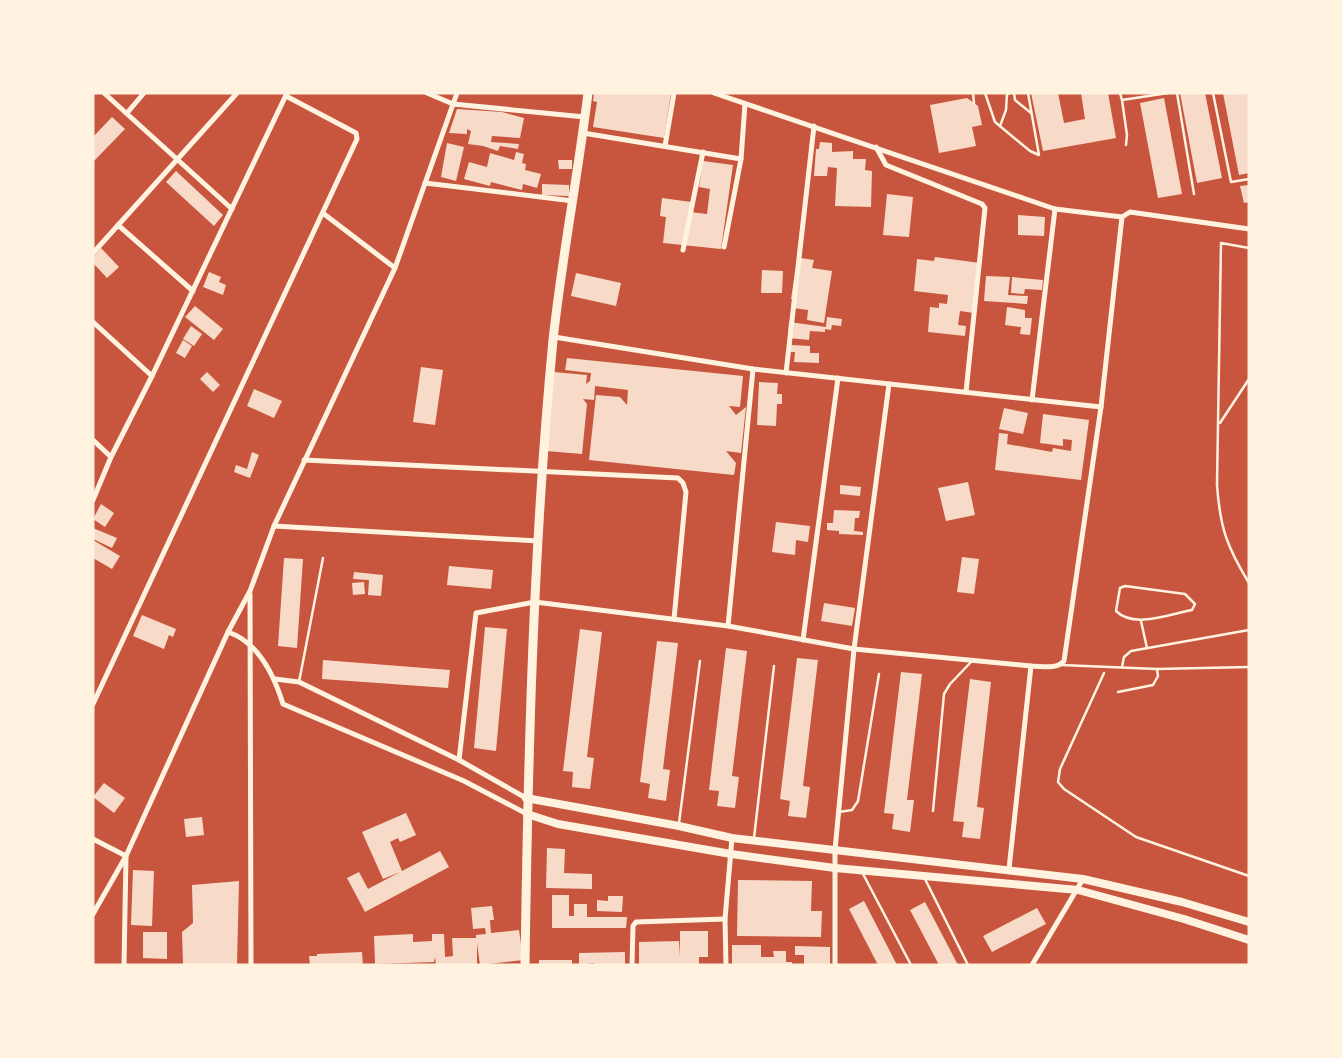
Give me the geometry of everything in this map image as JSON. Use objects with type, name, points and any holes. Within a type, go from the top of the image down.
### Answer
[{"type":"main road","points":[[524,965],[526,798],[542,471],[554,337],[588,93]]},
{"type":"main road","points":[[526,798],[732,838],[1083,879],[1182,902],[1249,922]]},
{"type":"main road","points":[[527,814],[558,824],[835,868],[1078,890],[1249,940]]},
{"type":"street","points":[[104,93],[232,209]]},
{"type":"street","points":[[127,113],[144,93]]},
{"type":"street","points":[[93,253],[237,93]]},
{"type":"street","points":[[427,93],[453,104],[585,117]]},
{"type":"street","points":[[93,914],[126,856],[228,632],[250,591],[274,526],[395,268],[457,93]]},
{"type":"street","points":[[665,146],[674,93]]},
{"type":"street","points":[[714,93],[1055,209],[1122,218],[1130,212],[1249,229]]},
{"type":"street","points":[[93,500],[111,457],[287,94],[358,136],[324,214],[93,704]]},
{"type":"street","points":[[724,247],[741,159],[746,104]]},
{"type":"street","points":[[786,373],[814,126]]},
{"type":"street","points":[[583,132],[741,159]]},
{"type":"street","points":[[875,146],[886,165],[982,204],[985,208],[966,393]]},
{"type":"street","points":[[683,250],[703,152]]},
{"type":"street","points":[[425,183],[573,201]]},
{"type":"street","points":[[1032,400],[1055,209]]},
{"type":"street","points":[[324,214],[395,268]]},
{"type":"street","points":[[459,760],[476,613],[535,602],[727,626],[854,649],[1031,666],[1061,665],[1064,661],[1101,407],[1122,218]]},
{"type":"street","points":[[118,225],[193,291]]},
{"type":"street","points":[[93,322],[152,376]]},
{"type":"street","points":[[554,337],[753,369],[1101,407]]},
{"type":"street","points":[[727,626],[753,369]]},
{"type":"street","points":[[803,640],[838,378]]},
{"type":"street","points":[[835,965],[835,850],[854,649],[888,384]]},
{"type":"street","points":[[93,440],[111,457]]},
{"type":"street","points":[[304,460],[678,478],[686,492],[674,619]]},
{"type":"street","points":[[274,526],[538,541]]},
{"type":"street","points":[[250,591],[251,965]]},
{"type":"street","points":[[228,632],[241,636],[251,644],[275,679],[283,704],[452,775],[527,814]]},
{"type":"street","points":[[1009,869],[1031,666]]},
{"type":"street","points":[[275,679],[299,681],[459,760],[526,798]]},
{"type":"street","points":[[726,965],[725,919],[732,838]]},
{"type":"street","points":[[93,839],[126,856]]},
{"type":"street","points":[[124,965],[126,856]]},
{"type":"street","points":[[1032,965],[1083,879]]},
{"type":"street","points":[[632,965],[633,926],[636,922],[725,919]]},
{"type":"lane","points":[[1249,248],[1221,243],[1218,425],[1219,519],[1233,557],[1249,583]]},
{"type":"lane","points":[[1218,425],[1249,379]]},
{"type":"lane","points":[[299,681],[323,558]]},
{"type":"lane","points":[[1125,586],[1185,594],[1195,604],[1192,610],[1141,620],[1119,615],[1116,611],[1120,588],[1125,586]]},
{"type":"lane","points":[[1141,620],[1147,648]]},
{"type":"lane","points":[[1122,667],[1124,657],[1130,652],[1249,631]]},
{"type":"lane","points":[[933,811],[944,694],[973,660]]},
{"type":"lane","points":[[679,826],[700,662]]},
{"type":"lane","points":[[1061,665],[1157,669],[1249,667]]},
{"type":"lane","points":[[754,841],[774,666]]},
{"type":"lane","points":[[1118,692],[1153,685],[1158,676],[1157,669]]},
{"type":"lane","points":[[839,812],[852,810],[858,802],[879,674]]},
{"type":"lane","points":[[861,870],[911,965]]},
{"type":"lane","points":[[924,876],[968,965]]},
{"type":"path","points":[[973,93],[974,103]]},
{"type":"path","points":[[985,93],[995,122],[1030,151],[1040,155],[1028,93]]},
{"type":"path","points":[[1000,126],[1006,110],[1007,94],[1012,93],[1015,100],[1032,113]]},
{"type":"path","points":[[1120,93],[1127,135],[1126,145]]},
{"type":"path","points":[[1122,100],[1168,93]]},
{"type":"path","points":[[1177,93],[1194,194]]},
{"type":"path","points":[[1213,93],[1231,182],[1249,179]]},
{"type":"path","points":[[1108,667],[1060,769],[1058,782],[1136,837],[1249,876]]},
{"type":"building","points":[[594,93],[671,93],[664,138],[593,127],[597,102],[593,101]]},
{"type":"building","points":[[1031,93],[1058,93],[1064,123],[1085,119],[1081,93],[1108,93],[1116,138],[1043,151]]},
{"type":"building","points":[[1180,93],[1205,93],[1222,178],[1197,183]]},
{"type":"building","points":[[1223,93],[1248,93],[1249,173],[1239,175]]},
{"type":"building","points":[[967,98],[978,106],[982,125],[972,127],[976,146],[939,153],[930,105]]},
{"type":"building","points":[[1164,98],[1182,194],[1158,198],[1140,103]]},
{"type":"building","points":[[457,109],[502,112],[524,118],[520,138],[492,136],[491,142],[519,144],[518,149],[500,146],[498,151],[468,144],[471,131],[467,129],[467,134],[449,133]]},
{"type":"building","points":[[112,117],[125,129],[93,162],[93,137]]},
{"type":"building","points":[[820,142],[832,143],[832,152],[853,151],[853,159],[866,159],[865,170],[872,171],[871,207],[835,206],[837,168],[828,167],[827,176],[814,176],[816,149],[819,149]]},
{"type":"building","points":[[447,143],[464,147],[456,181],[441,177]]},
{"type":"building","points":[[516,152],[524,154],[522,163],[526,164],[525,170],[541,174],[537,188],[523,184],[522,190],[464,179],[469,162],[487,167],[490,153],[514,160]]},
{"type":"building","points":[[558,160],[572,160],[572,169],[559,169]]},
{"type":"building","points":[[703,161],[733,165],[721,249],[663,243],[666,217],[660,216],[662,198],[691,202],[690,212],[707,214],[710,189],[699,187]]},
{"type":"building","points":[[176,171],[223,215],[214,226],[166,182]]},
{"type":"building","points":[[542,184],[569,185],[569,196],[542,195]]},
{"type":"building","points":[[1249,185],[1249,202],[1244,203],[1240,186]]},
{"type":"building","points":[[887,194],[913,197],[909,237],[883,235]]},
{"type":"building","points":[[1018,215],[1045,217],[1044,236],[1018,235]]},
{"type":"building","points":[[101,248],[119,267],[107,278],[93,263],[93,257]]},
{"type":"building","points":[[935,257],[980,263],[974,313],[960,311],[958,325],[966,326],[965,336],[928,332],[930,307],[939,308],[939,303],[947,304],[948,295],[914,291],[917,259],[934,261]]},
{"type":"building","points":[[801,258],[814,260],[812,268],[832,271],[824,323],[807,320],[808,310],[793,308],[794,299],[791,299],[795,273]]},
{"type":"building","points":[[762,270],[783,271],[782,293],[761,293]]},
{"type":"building","points":[[209,272],[221,277],[219,282],[226,285],[223,295],[203,287]]},
{"type":"building","points":[[576,273],[621,283],[616,306],[571,296]]},
{"type":"building","points":[[986,276],[1010,277],[1008,295],[1028,296],[1027,304],[984,301]]},
{"type":"building","points":[[1012,277],[1043,280],[1042,290],[1025,289],[1024,294],[1011,293]]},
{"type":"building","points":[[195,306],[223,329],[214,340],[185,317]]},
{"type":"building","points":[[1007,307],[1025,310],[1025,318],[1032,318],[1030,335],[1020,334],[1021,327],[1005,325]]},
{"type":"building","points":[[827,317],[842,319],[841,326],[832,325],[831,330],[825,329],[825,332],[810,331],[809,340],[788,338],[789,322],[826,327]]},
{"type":"building","points":[[191,326],[202,334],[194,346],[183,339]]},
{"type":"building","points":[[183,340],[192,346],[185,358],[176,353]]},
{"type":"building","points":[[791,345],[810,346],[810,353],[819,353],[819,363],[794,362],[795,352],[791,352]]},
{"type":"building","points":[[567,358],[743,376],[740,407],[729,406],[736,415],[746,407],[741,453],[726,451],[736,463],[734,475],[589,460],[596,395],[620,397],[627,405],[628,390],[595,386],[594,400],[583,399],[587,404],[582,454],[546,451],[554,372],[587,375],[586,384],[590,381],[591,373],[565,370]]},
{"type":"building","points":[[421,367],[443,370],[435,425],[413,422]]},
{"type":"building","points":[[207,372],[220,385],[213,392],[200,379]]},
{"type":"building","points":[[759,382],[778,383],[777,394],[782,394],[782,404],[777,404],[776,426],[757,425]]},
{"type":"building","points":[[254,389],[282,401],[274,418],[247,406]]},
{"type":"building","points":[[1004,408],[1028,413],[1023,434],[999,429]]},
{"type":"building","points":[[1043,414],[1089,420],[1081,480],[995,470],[999,433],[1008,434],[1007,444],[1052,452],[1053,448],[1071,451],[1072,440],[1063,439],[1063,446],[1040,443]]},
{"type":"building","points":[[252,452],[259,455],[250,478],[234,472],[236,465],[247,469]]},
{"type":"building","points":[[968,482],[975,515],[946,521],[938,488]]},
{"type":"building","points":[[840,485],[861,487],[860,496],[840,494]]},
{"type":"building","points":[[101,504],[114,513],[105,527],[93,519]]},
{"type":"building","points":[[834,510],[860,511],[859,518],[855,518],[854,531],[863,532],[863,535],[839,534],[839,531],[827,530],[827,523],[833,523]]},
{"type":"building","points":[[776,522],[810,526],[808,542],[796,540],[795,555],[772,552]]},
{"type":"building","points":[[93,528],[117,538],[112,548],[93,539]]},
{"type":"building","points":[[93,540],[120,556],[112,569],[93,558]]},
{"type":"building","points":[[962,557],[979,559],[974,594],[957,592]]},
{"type":"building","points":[[284,558],[303,559],[297,648],[278,646]]},
{"type":"building","points":[[449,566],[493,570],[491,589],[447,585]]},
{"type":"building","points":[[354,572],[383,575],[381,596],[368,595],[369,580],[353,579]]},
{"type":"building","points":[[364,582],[365,594],[353,595],[352,583]]},
{"type":"building","points":[[824,603],[855,608],[852,626],[821,621]]},
{"type":"building","points":[[142,615],[176,629],[173,637],[169,635],[164,649],[133,636]]},
{"type":"building","points":[[485,627],[507,629],[496,751],[474,748]]},
{"type":"building","points":[[580,629],[602,632],[587,757],[594,758],[590,789],[572,787],[573,772],[563,771]]},
{"type":"building","points":[[657,641],[678,643],[663,769],[670,770],[666,801],[648,798],[650,784],[640,782]]},
{"type":"building","points":[[726,648],[747,651],[732,776],[739,777],[735,808],[717,806],[719,791],[709,790]]},
{"type":"building","points":[[797,658],[818,660],[803,786],[810,787],[806,818],[788,816],[790,801],[780,799]]},
{"type":"building","points":[[323,660],[450,670],[448,688],[322,679]]},
{"type":"building","points":[[901,672],[922,674],[907,800],[914,800],[910,832],[892,829],[894,814],[884,813]]},
{"type":"building","points":[[970,679],[991,682],[977,807],[984,808],[980,839],[962,837],[964,822],[953,821]]},
{"type":"building","points":[[104,783],[125,798],[114,813],[93,797]]},
{"type":"building","points":[[406,813],[416,835],[400,842],[398,838],[390,842],[402,871],[440,851],[449,867],[365,912],[347,878],[359,872],[368,889],[400,872],[383,879],[362,832]]},
{"type":"building","points":[[202,817],[204,835],[186,837],[184,819]]},
{"type":"building","points":[[547,848],[565,849],[564,873],[592,874],[592,889],[546,888]]},
{"type":"building","points":[[133,870],[154,871],[152,926],[131,925]]},
{"type":"building","points":[[738,880],[812,881],[811,911],[822,911],[821,937],[737,936]]},
{"type":"building","points":[[239,881],[237,965],[183,965],[182,932],[193,923],[192,885]]},
{"type":"building","points":[[552,895],[569,895],[569,916],[574,916],[574,904],[587,904],[587,917],[627,917],[626,928],[552,928]]},
{"type":"building","points":[[608,896],[623,896],[622,912],[597,911],[597,900],[608,901]]},
{"type":"building","points":[[864,901],[897,965],[878,965],[849,909]]},
{"type":"building","points":[[925,902],[958,965],[939,965],[910,910]]},
{"type":"building","points":[[492,906],[494,920],[490,920],[491,933],[519,930],[523,960],[480,965],[477,943],[477,965],[436,965],[435,957],[434,962],[375,964],[374,936],[413,934],[413,942],[432,941],[432,934],[444,934],[445,957],[453,956],[452,938],[476,938],[476,935],[486,934],[485,928],[473,929],[471,908]]},
{"type":"building","points":[[1037,908],[1046,924],[992,952],[983,936]]},
{"type":"building","points":[[680,931],[708,931],[708,957],[699,957],[699,965],[639,965],[639,942],[679,941],[680,957]]},
{"type":"building","points":[[143,932],[167,932],[167,959],[143,958]]},
{"type":"building","points":[[732,945],[761,945],[761,957],[774,957],[773,951],[786,951],[786,962],[792,962],[792,965],[732,965]]},
{"type":"building","points":[[795,946],[830,947],[830,965],[804,965],[804,955],[795,955]]},
{"type":"building","points":[[362,952],[363,965],[310,965],[309,956],[317,954]]},
{"type":"building","points":[[625,952],[625,965],[579,965],[579,953]]},
{"type":"building","points":[[539,960],[572,960],[572,965],[539,965]]}]
